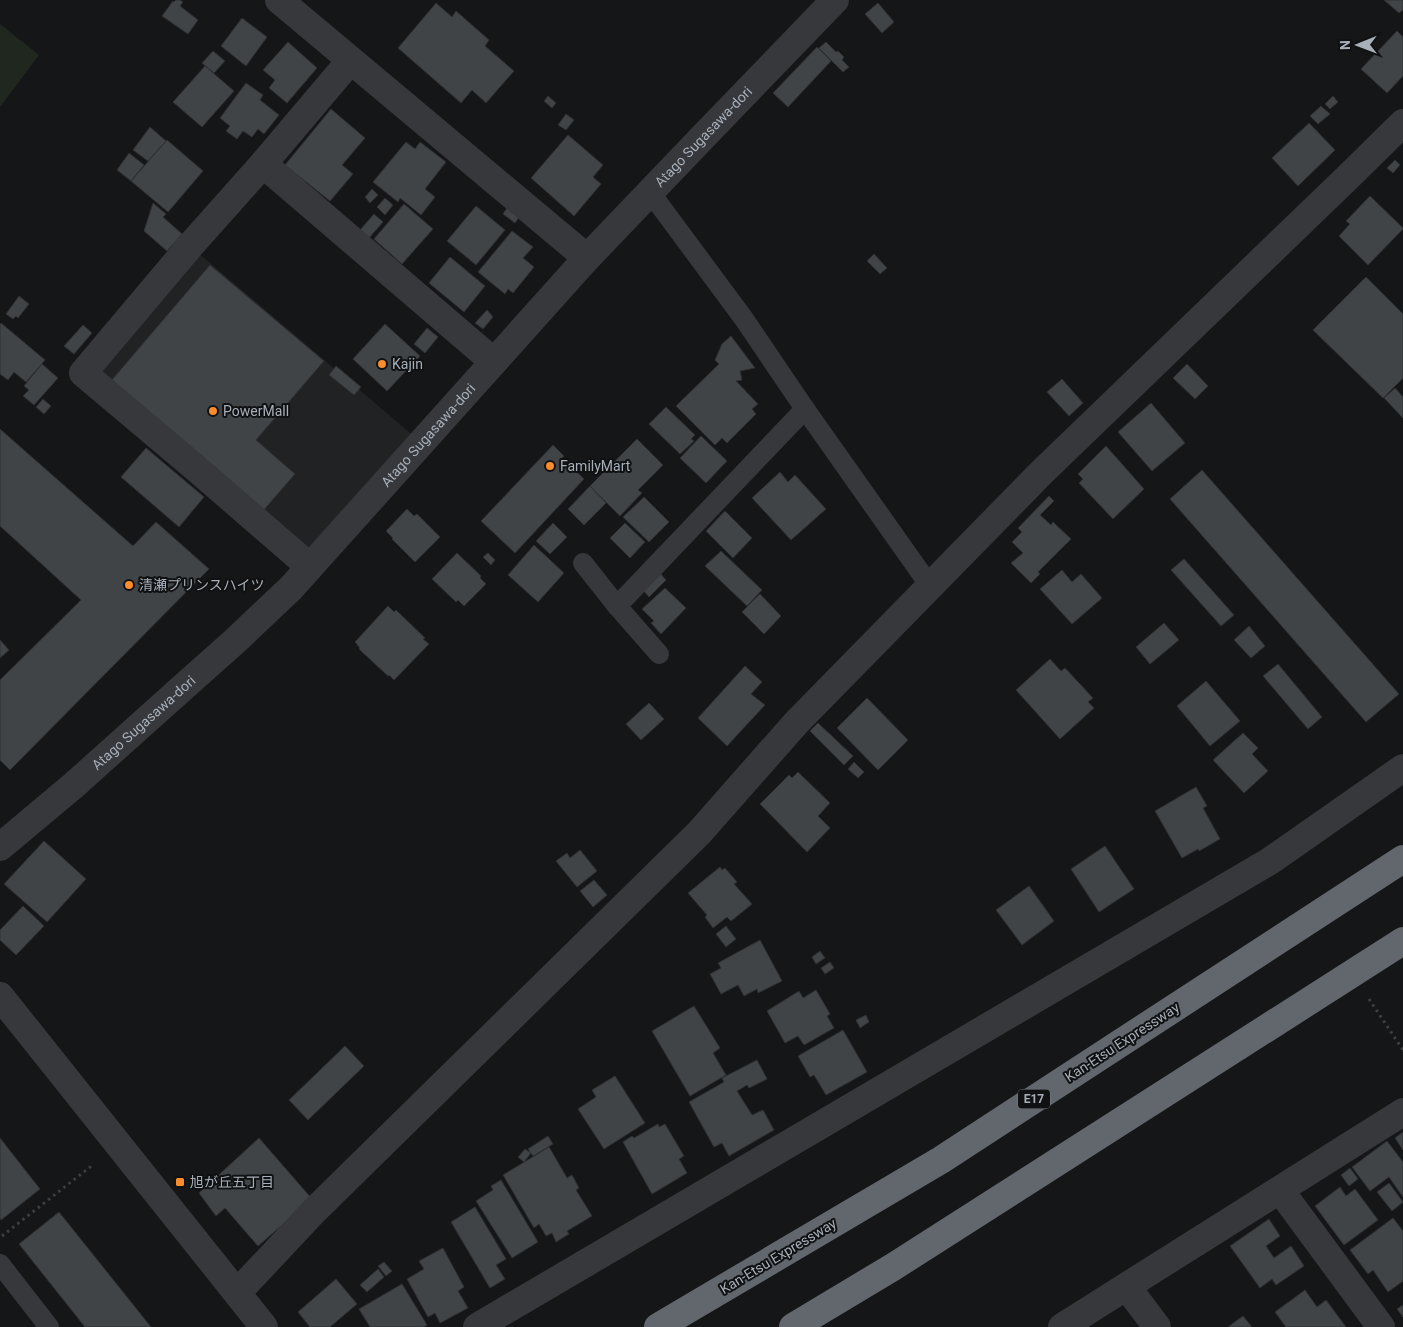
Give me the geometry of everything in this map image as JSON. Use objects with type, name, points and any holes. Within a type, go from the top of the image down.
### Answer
[{"type":"highway","name":"Kan-Etsu Expressway","points":[[658,1327],[940,1160],[1403,859]]},
{"type":"highway","points":[[793,1327],[894,1267],[1403,941]]},
{"type":"street","points":[[279,0],[587,258]]},
{"type":"street","name":"Atago Sugasawa-dori","points":[[0,847],[74,785],[228,647],[290,588],[587,258],[835,0]]},
{"type":"street","points":[[310,566],[83,373],[350,60]]},
{"type":"street","points":[[237,1294],[314,1210],[699,833],[796,723],[1041,472],[1403,122]]},
{"type":"street","points":[[263,164],[494,362]]},
{"type":"street","points":[[477,1327],[1270,861],[1403,768]]},
{"type":"street","points":[[0,996],[264,1327]]},
{"type":"street","points":[[1062,1327],[1403,1112]]},
{"type":"street","points":[[1280,1190],[1381,1327]]},
{"type":"street","points":[[1127,1287],[1157,1327]]},
{"type":"lane","points":[[650,192],[744,319],[804,408],[930,586]]},
{"type":"lane","points":[[617,606],[804,408]]},
{"type":"lane","points":[[583,562],[617,606],[659,654]]},
{"type":"lane","points":[[0,1264],[49,1327]]},
{"type":"path","points":[[1382,1018],[1403,1050]]},
{"type":"path","points":[[0,1238],[118,1145]]},
{"type":"shaded area","points":[[0,24],[39,55],[0,107]]},
{"type":"shaded area","points":[[190,246],[422,443],[309,566],[83,373]]},
{"type":"building","points":[[1384,0],[1403,0],[1403,10],[1399,13]]},
{"type":"building","points":[[173,1],[183,2],[180,6],[198,20],[188,34],[162,16]]},
{"type":"building","points":[[436,3],[452,17],[456,11],[489,40],[485,46],[514,71],[486,103],[472,90],[461,103],[398,48]]},
{"type":"building","points":[[878,3],[894,22],[882,33],[865,14]]},
{"type":"building","points":[[242,18],[267,37],[246,66],[221,46]]},
{"type":"building","points":[[1397,31],[1403,37],[1403,76],[1387,93],[1361,69]]},
{"type":"building","points":[[288,42],[317,68],[287,103],[269,88],[275,80],[263,70]]},
{"type":"building","points":[[826,42],[844,57],[842,60],[849,67],[843,72],[819,48]]},
{"type":"building","points":[[817,47],[831,61],[788,107],[773,93]]},
{"type":"building","points":[[213,51],[225,61],[214,73],[202,63]]},
{"type":"building","points":[[205,66],[234,91],[202,127],[173,102]]},
{"type":"building","points":[[246,83],[263,95],[260,100],[279,115],[264,134],[258,129],[252,137],[243,131],[237,139],[226,131],[230,126],[220,118]]},
{"type":"building","points":[[548,96],[556,103],[552,108],[544,101]]},
{"type":"building","points":[[1333,96],[1338,102],[1330,109],[1325,104]]},
{"type":"building","points":[[1321,106],[1330,114],[1318,124],[1310,116]]},
{"type":"building","points":[[331,109],[365,138],[342,165],[353,174],[330,201],[285,165]]},
{"type":"building","points":[[566,114],[574,120],[566,130],[558,125]]},
{"type":"building","points":[[1309,123],[1335,150],[1298,186],[1272,158]]},
{"type":"building","points":[[150,127],[166,141],[148,161],[133,150]]},
{"type":"building","points":[[568,135],[603,165],[593,177],[601,184],[574,216],[531,178]]},
{"type":"building","points":[[167,140],[203,171],[168,212],[131,181]]},
{"type":"building","points":[[406,142],[415,149],[420,142],[446,162],[425,189],[435,197],[421,215],[400,198],[398,202],[373,182]]},
{"type":"building","points":[[129,153],[144,165],[131,181],[117,170]]},
{"type":"building","points":[[1395,160],[1400,165],[1393,173],[1387,168]]},
{"type":"building","points":[[372,189],[378,195],[370,203],[365,197]]},
{"type":"building","points":[[1370,196],[1403,229],[1368,265],[1339,236],[1350,224],[1346,221]]},
{"type":"building","points":[[385,198],[393,205],[385,215],[377,207]]},
{"type":"building","points":[[153,203],[166,214],[163,217],[182,234],[167,251],[144,231]]},
{"type":"building","points":[[404,204],[433,229],[402,264],[374,239]]},
{"type":"building","points":[[476,206],[505,230],[476,265],[447,241]]},
{"type":"building","points":[[507,208],[519,217],[515,223],[503,214]]},
{"type":"building","points":[[374,214],[383,222],[369,238],[360,230]]},
{"type":"building","points":[[512,231],[533,247],[523,258],[534,267],[513,293],[508,289],[505,294],[478,272]]},
{"type":"building","points":[[874,254],[887,268],[880,274],[867,261]]},
{"type":"building","points":[[450,257],[485,286],[464,312],[429,283]]},
{"type":"building","name":"PowerMall","points":[[210,265],[324,361],[256,440],[295,474],[262,512],[111,381]]},
{"type":"building","points":[[1366,277],[1403,314],[1403,378],[1383,398],[1313,330]]},
{"type":"building","points":[[19,296],[29,304],[18,318],[16,316],[13,319],[6,314]]},
{"type":"building","points":[[487,310],[493,317],[483,329],[475,323]]},
{"type":"building","points":[[1,323],[45,360],[26,382],[14,372],[8,380],[0,374]]},
{"type":"building","points":[[385,324],[420,356],[387,391],[353,359]]},
{"type":"building","points":[[83,325],[92,333],[74,354],[64,346]]},
{"type":"building","points":[[427,328],[438,337],[425,353],[414,344]]},
{"type":"building","points":[[731,336],[755,368],[740,371],[742,380],[736,381],[758,404],[752,409],[756,414],[727,443],[722,438],[715,445],[676,406],[719,364],[715,360],[722,344]]},
{"type":"building","points":[[42,364],[58,378],[34,405],[23,396],[29,390],[24,386]]},
{"type":"building","points":[[1187,364],[1208,386],[1195,399],[1173,378]]},
{"type":"building","points":[[336,366],[361,387],[354,395],[329,375]]},
{"type":"building","points":[[1062,379],[1083,403],[1069,416],[1047,392]]},
{"type":"building","points":[[1395,388],[1403,397],[1403,418],[1384,398]]},
{"type":"building","points":[[43,399],[51,406],[44,414],[36,407]]},
{"type":"building","points":[[1151,403],[1185,443],[1152,471],[1118,432]]},
{"type":"building","points":[[666,407],[695,435],[691,439],[694,441],[680,454],[649,424]]},
{"type":"building","name":"清瀬プリンスハイツ","points":[[0,429],[133,546],[156,522],[209,569],[10,770],[0,760],[0,680],[81,600],[0,526]]},
{"type":"building","points":[[701,436],[727,461],[706,483],[680,458]]},
{"type":"building","points":[[637,439],[663,465],[638,490],[642,493],[620,516],[590,486]]},
{"type":"building","points":[[553,445],[564,456],[562,458],[584,479],[515,553],[481,521]]},
{"type":"building","points":[[1106,446],[1144,489],[1113,519],[1079,483],[1083,479],[1078,474]]},
{"type":"building","points":[[146,448],[204,497],[179,527],[121,477]]},
{"type":"building","points":[[1202,470],[1399,694],[1366,722],[1170,499]]},
{"type":"building","points":[[780,472],[788,482],[795,475],[826,509],[791,540],[752,498]]},
{"type":"building","points":[[590,486],[606,503],[584,525],[568,509]]},
{"type":"building","points":[[1049,496],[1054,501],[1040,515],[1051,525],[1053,522],[1071,539],[1038,572],[1040,574],[1031,583],[1011,563],[1023,553],[1012,542],[1022,532],[1018,528]]},
{"type":"building","points":[[644,497],[669,522],[649,542],[623,517]]},
{"type":"building","points":[[407,509],[414,516],[417,514],[440,537],[415,562],[386,531]]},
{"type":"building","points":[[725,511],[752,538],[733,558],[706,531]]},
{"type":"building","points":[[553,523],[567,537],[550,554],[536,541]]},
{"type":"building","points":[[625,523],[645,542],[630,558],[610,538]]},
{"type":"building","points":[[534,545],[564,573],[538,602],[508,575]]},
{"type":"building","points":[[721,551],[762,590],[747,606],[705,566]]},
{"type":"building","points":[[457,553],[481,576],[480,578],[486,584],[464,606],[458,600],[456,602],[432,579]]},
{"type":"building","points":[[488,553],[495,560],[491,565],[483,557]]},
{"type":"building","points":[[1184,559],[1234,615],[1221,626],[1171,570]]},
{"type":"building","points":[[1062,570],[1072,582],[1081,574],[1102,598],[1072,624],[1040,589]]},
{"type":"building","points":[[660,573],[666,580],[649,597],[643,590]]},
{"type":"building","points":[[665,588],[686,608],[661,634],[651,623],[654,621],[642,609]]},
{"type":"building","points":[[760,594],[781,616],[764,634],[742,612]]},
{"type":"building","points":[[388,606],[394,612],[396,610],[429,644],[394,680],[359,649],[355,642]]},
{"type":"building","points":[[1164,623],[1179,640],[1150,664],[1136,647]]},
{"type":"building","points":[[1249,626],[1265,646],[1251,658],[1234,640]]},
{"type":"building","points":[[0,640],[9,650],[0,658]]},
{"type":"building","points":[[1050,659],[1061,671],[1065,668],[1093,698],[1088,702],[1094,708],[1060,739],[1016,690]]},
{"type":"building","points":[[1278,664],[1322,717],[1308,729],[1263,676]]},
{"type":"building","points":[[745,666],[762,682],[751,694],[765,705],[727,746],[698,718]]},
{"type":"building","points":[[1206,681],[1240,721],[1210,746],[1177,706]]},
{"type":"building","points":[[867,698],[908,740],[878,770],[837,728]]},
{"type":"building","points":[[649,703],[664,719],[641,740],[626,724]]},
{"type":"building","points":[[818,723],[853,756],[844,765],[810,731]]},
{"type":"building","points":[[1243,733],[1258,748],[1252,754],[1268,771],[1244,793],[1213,760]]},
{"type":"building","points":[[854,762],[864,772],[858,778],[848,769]]},
{"type":"building","points":[[798,772],[830,803],[818,816],[830,828],[807,852],[760,804],[789,775],[792,778]]},
{"type":"building","points":[[1196,787],[1207,806],[1203,808],[1220,839],[1182,858],[1155,811]]},
{"type":"building","points":[[44,841],[86,879],[47,922],[4,884]]},
{"type":"building","points":[[1105,846],[1134,889],[1099,912],[1071,869]]},
{"type":"building","points":[[580,850],[597,871],[577,887],[556,861],[567,853],[570,858]]},
{"type":"building","points":[[720,867],[722,870],[725,868],[737,882],[734,884],[752,904],[731,921],[727,917],[713,928],[705,917],[707,915],[688,893]]},
{"type":"building","points":[[594,880],[607,895],[593,907],[580,891]]},
{"type":"building","points":[[1029,886],[1054,921],[1022,945],[996,910]]},
{"type":"building","points":[[23,906],[44,926],[16,955],[0,940],[0,930]]},
{"type":"building","points":[[726,926],[736,939],[726,947],[716,934]]},
{"type":"building","points":[[760,940],[782,981],[758,993],[757,989],[744,996],[738,985],[721,994],[710,974],[721,968],[718,963]]},
{"type":"building","points":[[820,951],[825,958],[816,964],[812,957]]},
{"type":"building","points":[[830,962],[834,968],[825,974],[821,968]]},
{"type":"building","points":[[816,990],[830,1014],[827,1016],[834,1028],[804,1045],[798,1036],[785,1043],[767,1011],[799,991],[803,998]]},
{"type":"building","points":[[694,1006],[720,1048],[713,1053],[726,1075],[690,1096],[652,1031]]},
{"type":"building","points":[[866,1015],[869,1022],[860,1028],[856,1020]]},
{"type":"building","points":[[843,1030],[867,1072],[826,1095],[814,1075],[810,1077],[798,1056]]},
{"type":"building","points":[[345,1046],[364,1066],[308,1120],[289,1100]]},
{"type":"building","points":[[757,1060],[767,1079],[749,1088],[747,1085],[737,1091],[752,1115],[763,1110],[774,1130],[729,1156],[722,1143],[714,1147],[689,1102],[724,1082],[722,1078]]},
{"type":"building","points":[[615,1076],[645,1123],[604,1149],[578,1109],[596,1097],[592,1090]]},
{"type":"building","points":[[658,1124],[659,1127],[665,1124],[684,1156],[679,1159],[687,1173],[652,1194],[623,1142]]},
{"type":"building","points":[[1403,1132],[1403,1150],[1395,1138]]},
{"type":"building","points":[[548,1136],[553,1144],[533,1156],[528,1149]]},
{"type":"building","points":[[0,1138],[40,1189],[1,1220],[0,1218]]},
{"type":"building","points":[[259,1138],[312,1199],[258,1246],[225,1208],[216,1216],[199,1193]]},
{"type":"building","points":[[1387,1141],[1403,1162],[1403,1197],[1389,1177],[1370,1191],[1352,1167]]},
{"type":"building","points":[[549,1147],[567,1178],[572,1175],[579,1188],[576,1190],[592,1216],[567,1231],[569,1234],[556,1242],[552,1233],[546,1236],[539,1224],[534,1228],[503,1175]]},
{"type":"building","points":[[525,1149],[531,1153],[524,1162],[518,1157]]},
{"type":"building","points":[[1350,1168],[1358,1179],[1349,1186],[1341,1175]]},
{"type":"building","points":[[501,1180],[538,1242],[512,1258],[476,1201],[493,1190],[491,1186]]},
{"type":"building","points":[[1389,1183],[1403,1202],[1392,1211],[1377,1192]]},
{"type":"building","points":[[1340,1187],[1346,1196],[1355,1189],[1378,1220],[1344,1245],[1315,1206]]},
{"type":"building","points":[[475,1207],[506,1259],[496,1265],[505,1279],[490,1288],[451,1222]]},
{"type":"building","points":[[59,1212],[151,1327],[85,1327],[19,1244]]},
{"type":"building","points":[[1393,1218],[1403,1231],[1403,1281],[1388,1292],[1373,1270],[1368,1274],[1350,1250]]},
{"type":"building","points":[[1269,1219],[1280,1236],[1266,1246],[1274,1258],[1291,1246],[1304,1266],[1276,1285],[1272,1279],[1260,1288],[1230,1246]]},
{"type":"building","points":[[443,1248],[464,1287],[458,1291],[468,1308],[440,1323],[435,1313],[428,1317],[407,1279],[424,1269],[419,1261]]},
{"type":"building","points":[[384,1262],[392,1271],[386,1276],[378,1266]]},
{"type":"building","points":[[378,1269],[384,1277],[367,1292],[360,1285]]},
{"type":"building","points":[[336,1279],[357,1304],[330,1327],[310,1327],[298,1312]]},
{"type":"building","points":[[402,1284],[427,1325],[424,1327],[370,1327],[359,1309]]},
{"type":"building","points":[[1305,1290],[1317,1307],[1326,1300],[1346,1327],[1286,1327],[1275,1312]]},
{"type":"building","points":[[1403,1305],[1403,1317],[1397,1309]]},
{"type":"building","points":[[1243,1316],[1252,1327],[1228,1327]]},
{"type":"place","name":"Kajin","points":[[382,364]]},
{"type":"place","name":"PowerMall","points":[[213,411]]},
{"type":"place","name":"FamilyMart","points":[[550,466]]},
{"type":"place","name":"清瀬プリンスハイツ","points":[[129,585]]},
{"type":"place","name":"旭が丘五丁目","points":[[180,1182]]}]
